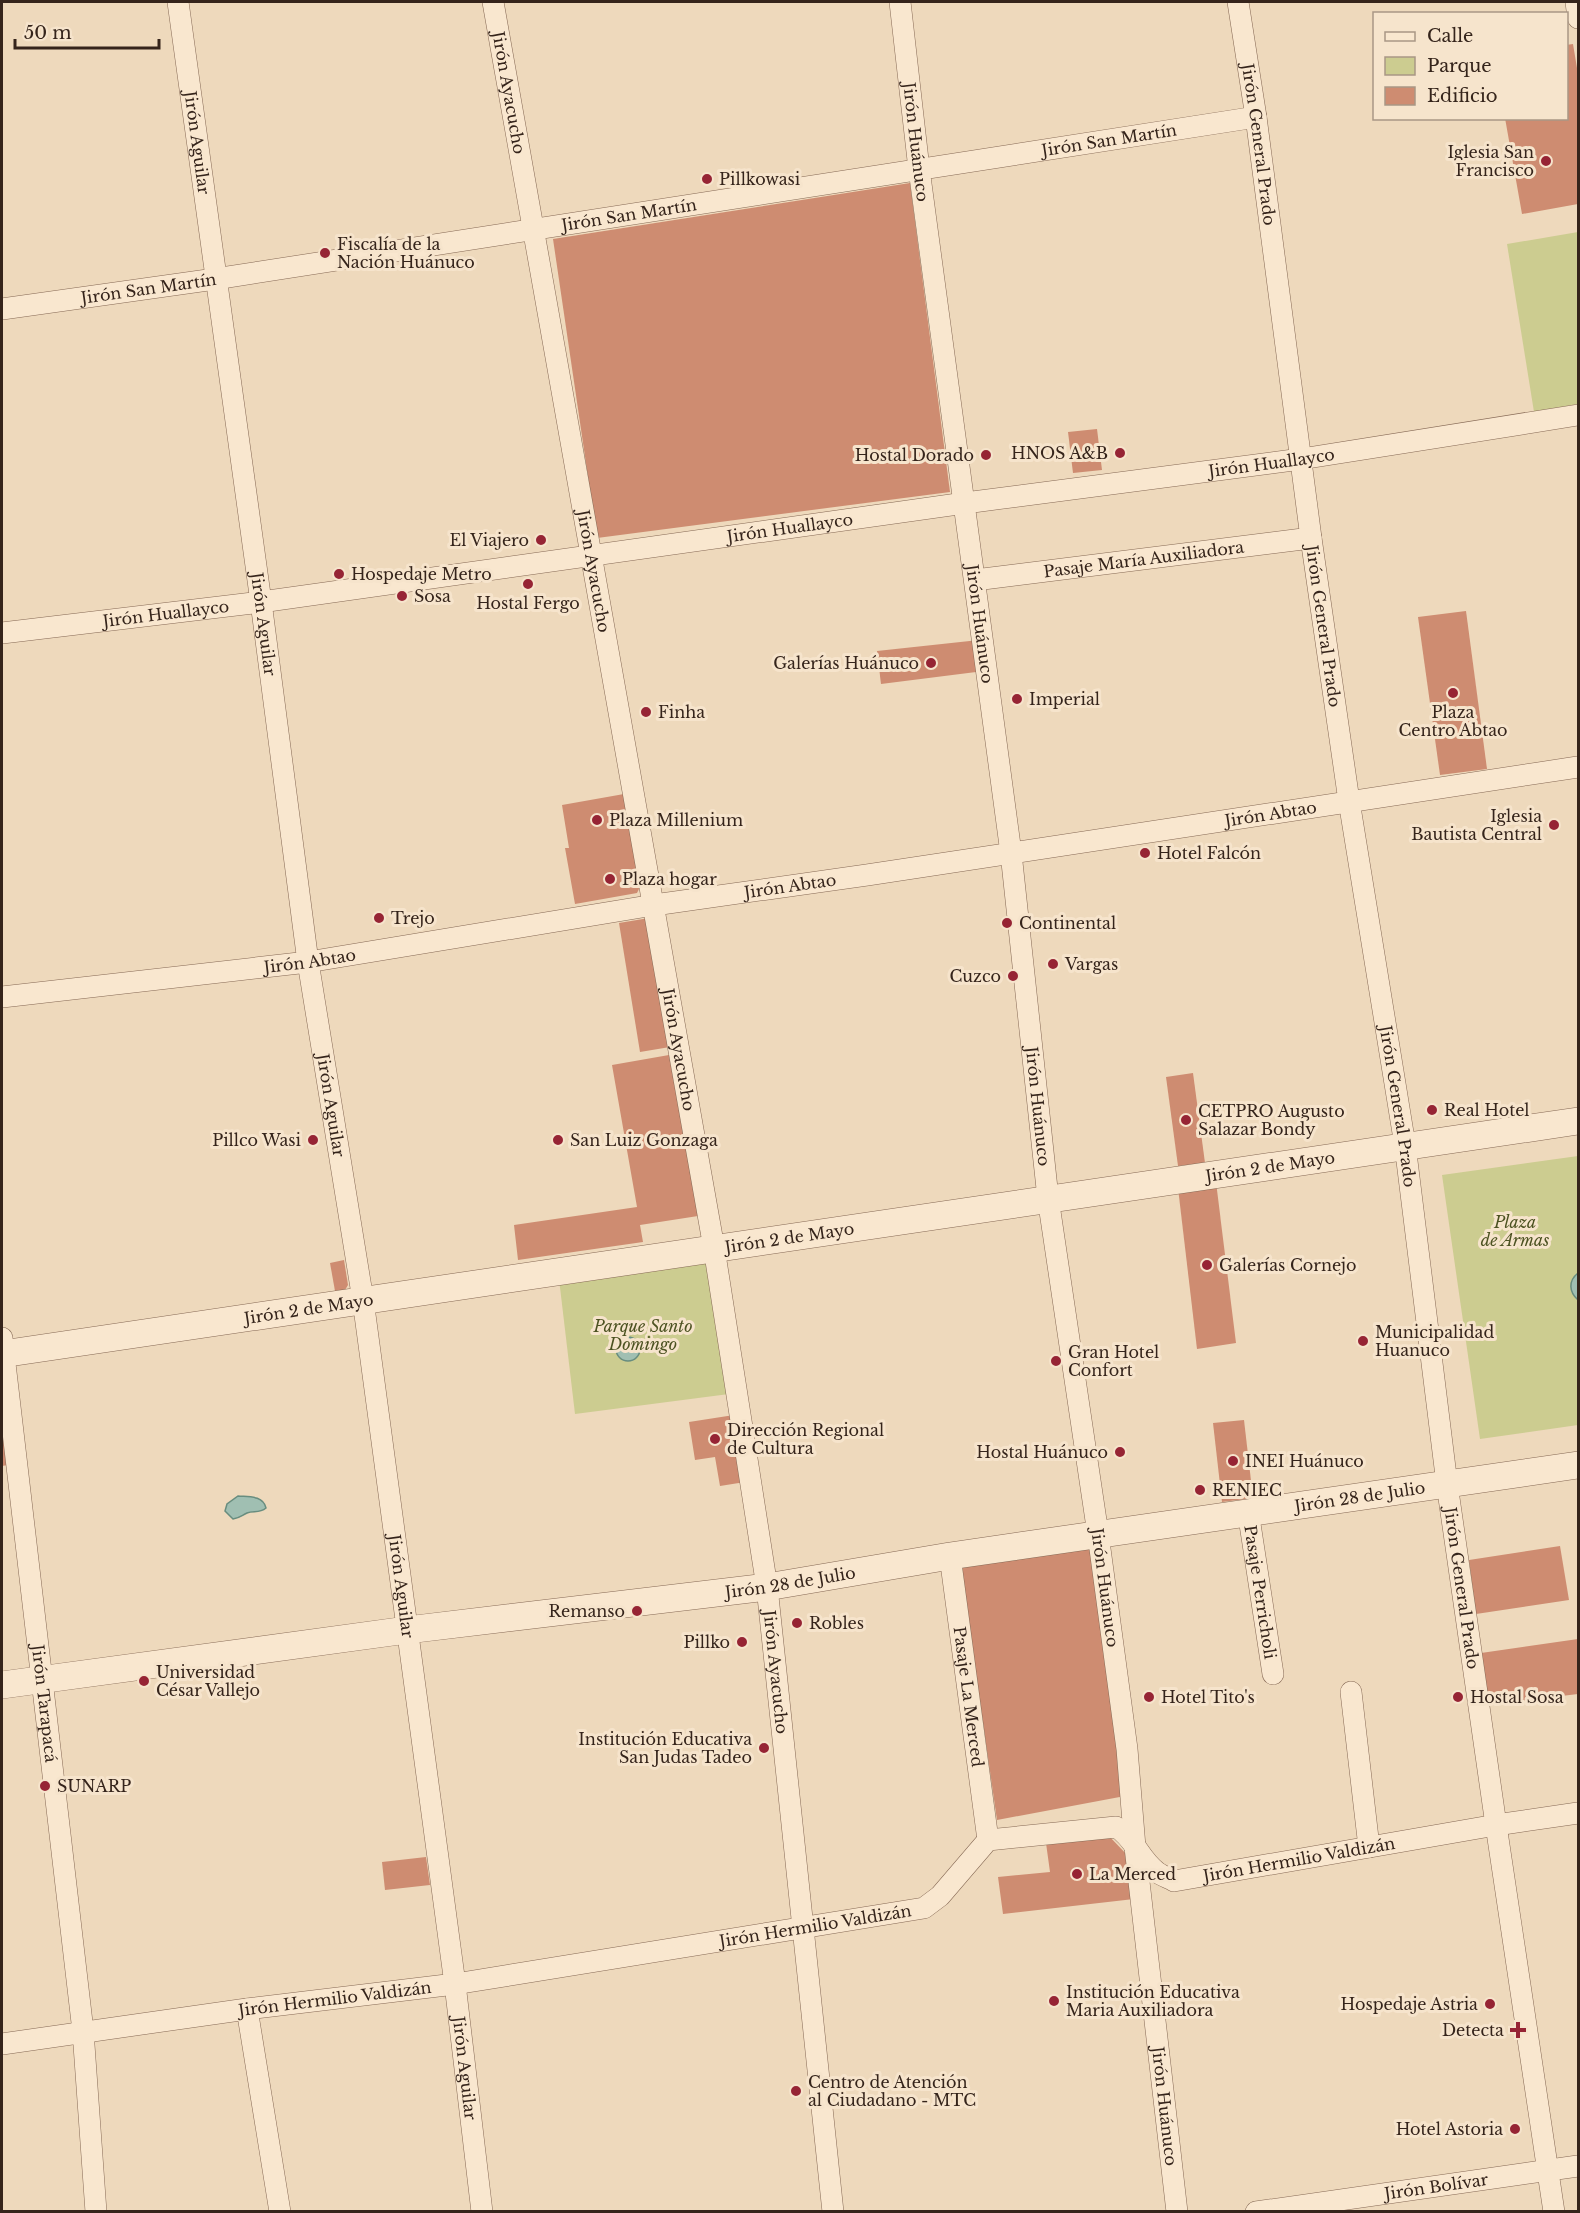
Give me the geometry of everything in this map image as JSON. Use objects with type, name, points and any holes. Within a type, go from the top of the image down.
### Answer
[{"type":"street","name":"Jirón Aguilar","points":[[178,2],[308,962],[363,1300],[455,1984],[482,2211]]},
{"type":"street","name":"Jirón Ayacucho","points":[[493,2],[593,555],[617,703],[714,1248],[766,1587],[833,2211]]},
{"type":"street","name":"Jirón Huánuco","points":[[900,2],[919,170],[1011,853],[1048,1198],[1098,1534],[1127,1749],[1135,1846],[1177,2211]]},
{"type":"street","name":"Jirón General Prado","points":[[1238,2],[1256,117],[1311,538],[1349,801],[1405,1145],[1448,1484],[1554,2211]]},
{"type":"street","points":[[1576,2],[1578,18]]},
{"type":"street","name":"Jirón San Martín","points":[[2,309],[215,279],[1256,117]]},
{"type":"street","name":"Jirón Huallayco","points":[[2,633],[261,602],[965,503],[1301,459],[1578,414]]},
{"type":"street","name":"Pasaje María Auxiliadora","points":[[975,580],[1311,538]]},
{"type":"street","name":"Jirón Abtao","points":[[2,997],[308,962],[654,905],[1578,767]]},
{"type":"street","name":"Jirón 2 de Mayo","points":[[2,1348],[363,1300],[1578,1121]]},
{"type":"street","name":"Jirón Tarapacá","points":[[2,1348],[83,2031],[96,2211]]},
{"type":"street","name":"Jirón 28 de Julio","points":[[2,1685],[407,1630],[766,1587],[950,1556],[1248,1511],[1578,1465]]},
{"type":"street","name":"Pasaje Perricholi","points":[[1248,1511],[1273,1674]]},
{"type":"street","name":"Pasaje La Merced","points":[[950,1556],[988,1840]]},
{"type":"street","points":[[1351,1692],[1369,1847]]},
{"type":"street","name":"Jirón Hermilio Valdizán","points":[[2,2044],[248,2009],[455,1984],[924,1908],[940,1896],[988,1840],[1116,1827],[1126,1832],[1156,1872],[1174,1881],[1578,1813]]},
{"type":"street","points":[[248,2009],[280,2211]]},
{"type":"street","name":"Jirón Bolívar","points":[[1256,2211],[1578,2166]]},
{"type":"green space","points":[[1578,232],[1578,404],[1534,412],[1507,244]]},
{"type":"green space","name":"Plaza de Armas","points":[[1578,1156],[1578,1425],[1480,1439],[1442,1175]]},
{"type":"green space","name":"Parque Santo Domingo","points":[[707,1256],[729,1394],[575,1414],[559,1279]]},
{"type":"shaded area","points":[[1578,1273],[1578,1300],[1573,1294],[1571,1283]]},
{"type":"shaded area","points":[[628,1337],[637,1340],[640,1349],[637,1358],[628,1361],[619,1358],[616,1349],[619,1340]]},
{"type":"shaded area","points":[[238,1496],[258,1499],[266,1508],[233,1519],[225,1511],[227,1504]]},
{"type":"building","name":"Iglesia San Francisco","points":[[1573,44],[1578,74],[1578,204],[1522,214],[1505,120],[1568,120],[1568,45]]},
{"type":"building","points":[[910,183],[950,492],[597,538],[553,239]]},
{"type":"building","points":[[1097,429],[1102,470],[1073,473],[1068,432]]},
{"type":"building","name":"Plaza Centro Abtao","points":[[1466,611],[1487,769],[1440,775],[1418,617]]},
{"type":"building","name":"Galerías Huánuco","points":[[979,640],[984,671],[881,684],[877,651]]},
{"type":"building","points":[[624,794],[641,885],[637,893],[575,904],[565,848],[569,848],[562,805]]},
{"type":"building","points":[[649,918],[670,1047],[640,1052],[619,923]]},
{"type":"building","points":[[669,1055],[698,1216],[640,1225],[643,1242],[518,1260],[514,1225],[637,1207],[612,1065]]},
{"type":"building","name":"CETPRO Augusto Salazar Bondy","points":[[1193,1073],[1205,1163],[1178,1166],[1166,1077]]},
{"type":"building","name":"Galerías Cornejo","points":[[1216,1182],[1236,1343],[1197,1349],[1178,1188]]},
{"type":"building","points":[[344,1260],[348,1285],[345,1290],[335,1291],[330,1263]]},
{"type":"building","name":"Dirección Regional de Cultura","points":[[734,1415],[745,1482],[720,1486],[715,1457],[695,1460],[689,1422]]},
{"type":"building","name":"INEI Huánuco","points":[[1244,1420],[1253,1498],[1222,1502],[1213,1423]]},
{"type":"building","points":[[2,1428],[8,1465],[2,1466]]},
{"type":"building","points":[[1092,1542],[1125,1796],[997,1820],[960,1562]]},
{"type":"building","points":[[1560,1546],[1569,1600],[1476,1614],[1469,1560]]},
{"type":"building","points":[[1578,1639],[1578,1694],[1487,1705],[1481,1653]]},
{"type":"building","name":"La Merced","points":[[1109,1836],[1129,1857],[1134,1899],[1003,1914],[998,1877],[1050,1872],[1046,1843]]},
{"type":"building","points":[[426,1857],[430,1885],[385,1890],[382,1862]]},
{"type":"place","name":"Iglesia San Francisco","points":[[1546,161]]},
{"type":"place","name":"Pillkowasi","points":[[707,179]]},
{"type":"place","name":"Fiscalía de la Nación Huánuco","points":[[325,253]]},
{"type":"place","name":"HNOS A&B","points":[[1120,453]]},
{"type":"place","name":"Hostal Dorado","points":[[986,455]]},
{"type":"place","name":"El Viajero","points":[[541,540]]},
{"type":"place","name":"Hospedaje Metro","points":[[339,574]]},
{"type":"place","name":"Hostal Fergo","points":[[528,584]]},
{"type":"place","name":"Sosa","points":[[402,596]]},
{"type":"place","name":"Galerías Huánuco","points":[[931,663]]},
{"type":"place","name":"Plaza Centro Abtao","points":[[1453,693]]},
{"type":"place","name":"Imperial","points":[[1017,699]]},
{"type":"place","name":"Finha","points":[[646,712]]},
{"type":"place","name":"Plaza Millenium","points":[[597,820]]},
{"type":"place","name":"Iglesia Bautista Central","points":[[1554,825]]},
{"type":"place","name":"Hotel Falcón","points":[[1145,853]]},
{"type":"place","name":"Plaza hogar","points":[[610,879]]},
{"type":"place","name":"Trejo","points":[[379,918]]},
{"type":"place","name":"Continental","points":[[1007,923]]},
{"type":"place","name":"Vargas","points":[[1053,964]]},
{"type":"place","name":"Cuzco","points":[[1013,976]]},
{"type":"place","name":"Real Hotel","points":[[1432,1110]]},
{"type":"place","name":"CETPRO Augusto Salazar Bondy","points":[[1186,1120]]},
{"type":"place","name":"Pillco Wasi","points":[[313,1140]]},
{"type":"place","name":"San Luiz Gonzaga","points":[[558,1140]]},
{"type":"place","name":"Galerías Cornejo","points":[[1207,1265]]},
{"type":"place","name":"Municipalidad Huanuco","points":[[1363,1341]]},
{"type":"place","name":"Gran Hotel Confort","points":[[1056,1361]]},
{"type":"place","name":"Dirección Regional de Cultura","points":[[715,1439]]},
{"type":"place","name":"Hostal Huánuco","points":[[1120,1452]]},
{"type":"place","name":"INEI Huánuco","points":[[1233,1461]]},
{"type":"place","name":"RENIEC","points":[[1200,1490]]},
{"type":"place","name":"Remanso","points":[[637,1611]]},
{"type":"place","name":"Robles","points":[[797,1623]]},
{"type":"place","name":"Pillko","points":[[742,1642]]},
{"type":"place","name":"Universidad César Vallejo","points":[[144,1681]]},
{"type":"place","name":"Hotel Tito's","points":[[1149,1697]]},
{"type":"place","name":"Hostal Sosa","points":[[1458,1697]]},
{"type":"place","name":"Institución Educativa San Judas Tadeo","points":[[764,1748]]},
{"type":"place","name":"SUNARP","points":[[45,1786]]},
{"type":"place","name":"La Merced","points":[[1077,1874]]},
{"type":"place","name":"Institución Educativa Maria Auxiliadora","points":[[1054,2001]]},
{"type":"place","name":"Hospedaje Astria","points":[[1490,2004]]},
{"type":"place","name":"Detecta","points":[[1518,2030]]},
{"type":"place","name":"Centro de Atención al Ciudadano - MTC","points":[[796,2091]]},
{"type":"place","name":"Hotel Astoria","points":[[1515,2129]]}]
